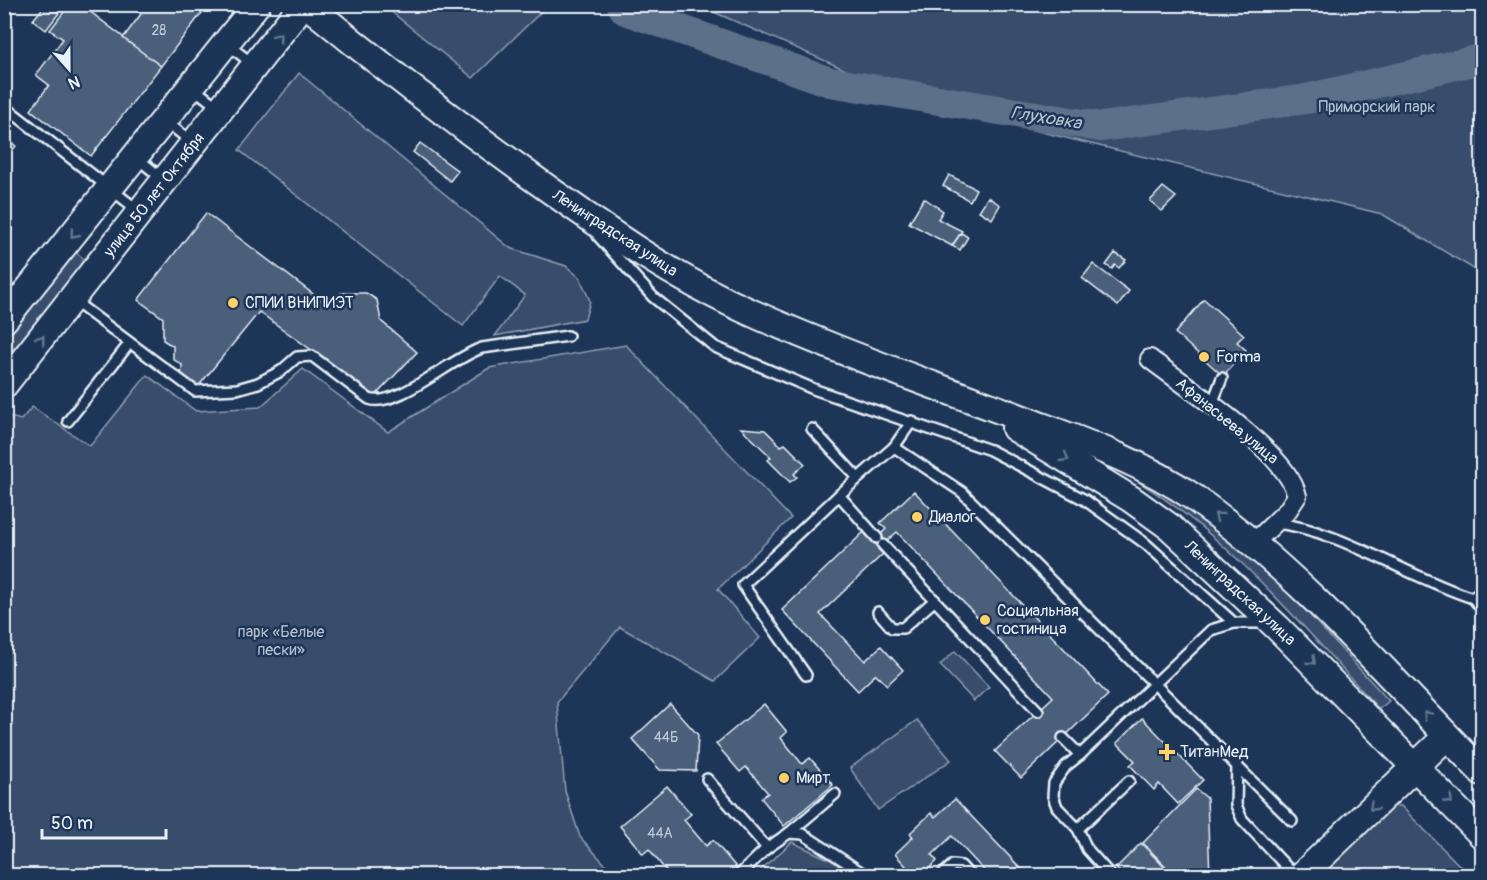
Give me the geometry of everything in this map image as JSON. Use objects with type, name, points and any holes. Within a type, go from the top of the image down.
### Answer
[{"type":"main road","points":[[4,320],[258,4]]},
{"type":"main road","name":"улица 50 лет Октября","points":[[4,385],[305,4]]},
{"type":"main road","name":"Ленинградская улица","points":[[305,4],[481,140],[567,203],[637,250],[714,296],[773,322],[1106,450],[1192,496],[1253,544],[1347,632],[1482,772]]},
{"type":"main road","name":"Ленинградская улица","points":[[962,395],[1093,476],[1170,527],[1278,628],[1482,835]]},
{"type":"main road","points":[[1093,476],[1091,469],[1094,460],[1106,450]]},
{"type":"main road","points":[[1301,876],[1447,736]]},
{"type":"street","name":"Афанасьева улица","points":[[1150,359],[1278,461],[1292,481],[1297,496],[1287,511],[1253,544]]},
{"type":"lane","points":[[226,44],[256,66]]},
{"type":"lane","points":[[192,86],[221,110]]},
{"type":"lane","points":[[4,106],[141,212]]},
{"type":"lane","points":[[164,120],[194,144]]},
{"type":"lane","points":[[135,157],[165,180]]},
{"type":"lane","points":[[567,203],[653,297],[693,332],[715,347],[816,390],[912,421],[990,450],[1085,500],[1146,544],[1234,623]]},
{"type":"lane","points":[[72,299],[129,344],[195,391],[237,389],[258,383],[281,371],[297,357],[307,355],[312,356],[369,399],[377,402],[395,396],[468,352],[568,336]]},
{"type":"lane","points":[[68,421],[129,344]]},
{"type":"lane","points":[[1211,406],[1222,378]]},
{"type":"lane","points":[[806,675],[743,585],[894,447],[912,421]]},
{"type":"lane","points":[[812,429],[858,478]]},
{"type":"lane","points":[[894,447],[962,492],[1292,821]]},
{"type":"lane","points":[[839,495],[1038,711]]},
{"type":"lane","points":[[1275,523],[1311,529],[1443,589],[1473,598],[1482,609]]},
{"type":"lane","points":[[1473,598],[1482,589]]},
{"type":"lane","points":[[878,612],[892,628],[903,628],[934,600]]},
{"type":"lane","points":[[1111,876],[1087,849],[1078,829],[1057,807],[1053,796],[1054,783],[1066,766],[1211,630],[1234,623],[1262,623],[1278,628]]},
{"type":"lane","points":[[1064,738],[1080,755]]},
{"type":"lane","points":[[1236,765],[1236,805],[1242,819],[1295,876]]},
{"type":"lane","points":[[707,779],[767,848]]},
{"type":"lane","points":[[1078,829],[1129,781]]},
{"type":"lane","points":[[738,876],[767,848],[836,794]]},
{"type":"lane","points":[[789,833],[803,834],[867,876]]},
{"type":"lane","points":[[941,876],[953,865],[961,866],[970,876]]},
{"type":"green space","points":[[383,5],[548,5],[473,78]]},
{"type":"green space","name":"Приморский парк","points":[[698,5],[1482,5],[1482,274],[1382,214],[921,103]]},
{"type":"green space","points":[[299,73],[510,248],[566,266],[580,278],[590,301],[585,319],[495,336],[525,295],[500,276],[463,326],[239,150]]},
{"type":"green space","points":[[73,250],[89,263],[5,369],[5,336]]},
{"type":"green space","name":"парк «Белые пески»","points":[[626,345],[791,518],[718,589],[760,638],[715,681],[620,627],[557,702],[565,791],[580,837],[615,875],[5,875],[4,425],[10,417],[21,420],[32,407],[90,446],[147,375],[196,411],[260,407],[303,369],[388,432],[489,368]]},
{"type":"green space","points":[[1125,468],[1188,507],[1272,574],[1389,701],[1379,709],[1259,580],[1192,520],[1157,494],[1120,471]]},
{"type":"green space","points":[[955,651],[989,687],[974,701],[940,665]]},
{"type":"green space","points":[[917,720],[951,760],[878,810],[850,768]]},
{"type":"green space","points":[[1401,806],[1469,875],[1327,876],[1329,863],[1388,809]]},
{"type":"green space","points":[[792,842],[835,862],[847,875],[755,875]]},
{"type":"building","points":[[46,4],[59,13],[46,30],[33,20]]},
{"type":"building","points":[[70,4],[80,4],[161,66],[91,156],[31,110],[49,85],[36,75],[63,39],[50,30]]},
{"type":"building","points":[[129,4],[197,4],[204,10],[161,66],[123,38],[141,14]]},
{"type":"building","points":[[4,136],[16,146],[4,160]]},
{"type":"building","points":[[420,143],[458,171],[450,181],[413,152]]},
{"type":"building","points":[[949,175],[976,189],[970,201],[943,186]]},
{"type":"building","points":[[1163,187],[1176,197],[1162,211],[1150,201]]},
{"type":"building","points":[[988,197],[1000,205],[992,219],[979,211]]},
{"type":"building","points":[[924,198],[943,211],[938,219],[962,231],[952,246],[909,223]]},
{"type":"building","name":"СПИИ ВНИПИЭТ","points":[[206,213],[329,306],[341,293],[366,293],[377,300],[381,321],[417,352],[375,396],[259,312],[197,388],[181,379],[182,365],[173,359],[173,346],[163,340],[163,318],[138,300]]},
{"type":"building","points":[[961,233],[968,237],[960,250],[952,246]]},
{"type":"building","points":[[1115,253],[1126,260],[1119,268],[1115,265],[1112,269],[1106,265]]},
{"type":"building","points":[[1093,264],[1129,291],[1118,306],[1082,278]]},
{"type":"building","points":[[1204,299],[1244,335],[1237,342],[1246,350],[1223,376],[1175,333]]},
{"type":"building","points":[[741,428],[765,430],[781,446],[785,444],[805,464],[794,474],[797,477],[790,482],[768,460],[771,457]]},
{"type":"building","points":[[914,491],[1108,695],[1021,778],[995,751],[1053,697],[897,532],[878,549],[883,554],[820,614],[865,661],[881,646],[903,670],[887,685],[876,674],[858,691],[782,610],[865,531],[874,541],[886,529],[880,523]]},
{"type":"building","points":[[670,704],[698,735],[696,771],[660,770],[632,739]]},
{"type":"building","points":[[764,704],[787,732],[781,738],[802,764],[810,758],[833,785],[784,826],[761,798],[768,793],[746,767],[740,772],[716,744]]},
{"type":"building","points":[[1142,718],[1203,780],[1178,804],[1159,784],[1154,790],[1130,765],[1135,761],[1117,743]]},
{"type":"building","points":[[667,786],[691,814],[684,820],[706,846],[713,840],[736,867],[726,876],[670,876],[649,849],[643,854],[620,826]]},
{"type":"building","points":[[1196,789],[1207,798],[1210,876],[1175,876],[1143,843]]},
{"type":"building","points":[[955,799],[1028,876],[989,876],[952,836],[932,855],[937,861],[922,876],[915,876],[895,854],[913,837],[910,833],[931,813],[935,817]]},
{"type":"building","points":[[1141,843],[1173,876],[1123,876],[1116,868]]},
{"type":"waterway","name":"Глуховка","points":[[621,4],[625,10],[830,82],[1101,127],[1306,99],[1482,59]]},
{"type":"place","name":"СПИИ ВНИПИЭТ","points":[[233,303]]},
{"type":"place","name":"Forma","points":[[1204,357]]},
{"type":"place","name":"Диалог","points":[[917,517]]},
{"type":"place","name":"Социальная гостиница","points":[[985,620]]},
{"type":"place","name":"ТитанМед","points":[[1167,752]]},
{"type":"place","name":"Мирт","points":[[784,778]]}]
